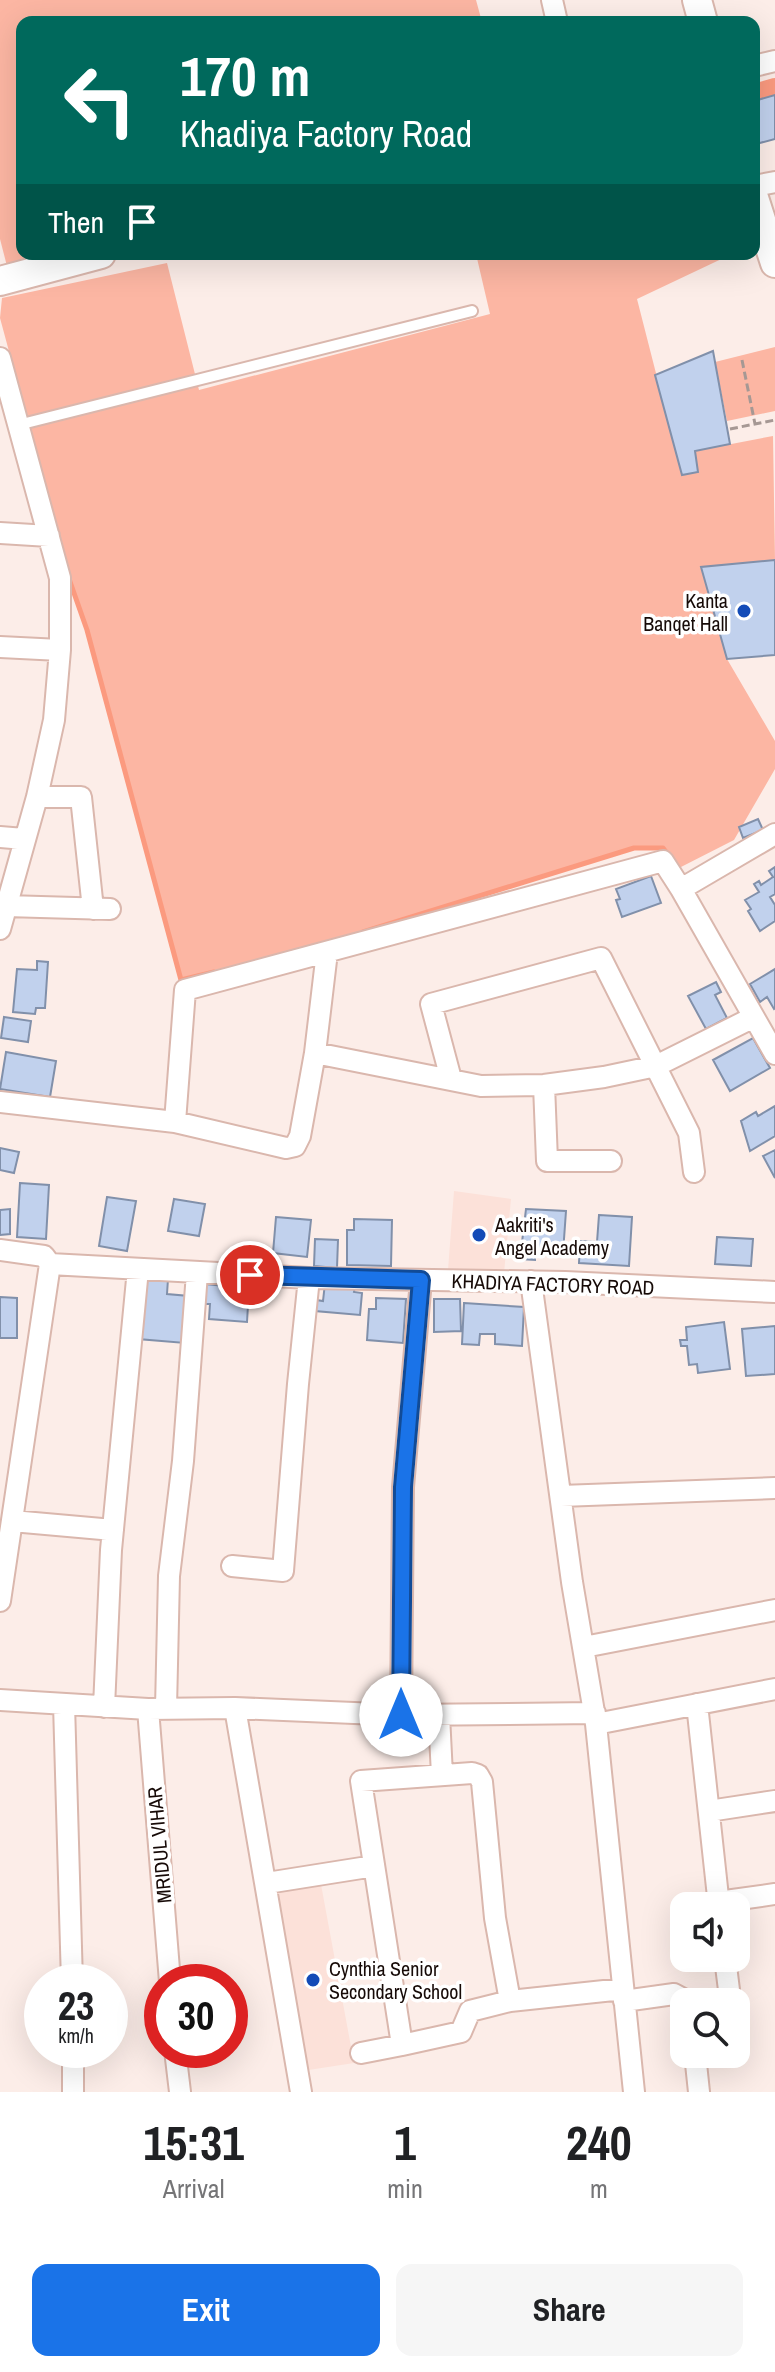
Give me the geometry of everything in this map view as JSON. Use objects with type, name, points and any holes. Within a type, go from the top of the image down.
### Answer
[{"type":"main road","points":[[760,217],[775,263]]},
{"type":"main road","points":[[0,281],[79,260]]},
{"type":"street","points":[[0,358],[60,578],[60,650],[54,720],[37,797],[0,929]]},
{"type":"street","points":[[0,533],[49,536]]},
{"type":"street","points":[[0,647],[60,650]]},
{"type":"street","points":[[6,906],[102,909],[81,797],[37,797]]},
{"type":"street","points":[[681,889],[775,834]]},
{"type":"street","points":[[0,837],[24,839]]},
{"type":"street","points":[[175,1122],[185,990],[663,861],[775,1054]]},
{"type":"street","points":[[0,1102],[175,1122],[286,1148],[295,1146],[300,1136],[315,1053],[327,952]]},
{"type":"street","points":[[451,1079],[431,1004],[601,958],[689,1133],[694,1172]]},
{"type":"street","points":[[315,1053],[481,1086],[544,1085],[656,1066],[754,1017]]},
{"type":"street","points":[[544,1085],[547,1161],[611,1161]]},
{"type":"street","name":"KHADIYA FACTORY ROAD","points":[[0,1250],[44,1256],[50,1264],[197,1273],[531,1281],[775,1292]]},
{"type":"street","points":[[0,1601],[50,1264]]},
{"type":"street","points":[[104,1707],[113,1530],[138,1269]]},
{"type":"street","name":"MRIDUL VIHAR","points":[[169,1964],[157,1709],[183,1461],[197,1273]]},
{"type":"street","points":[[232,1566],[283,1571],[309,1278]]},
{"type":"street","points":[[401,1715],[403,1487],[421,1280]]},
{"type":"street","points":[[531,1281],[572,1582],[595,1718],[634,2092]]},
{"type":"street","points":[[561,1496],[775,1488]]},
{"type":"street","points":[[12,1521],[113,1530]]},
{"type":"street","points":[[584,1647],[775,1610]]},
{"type":"street","points":[[0,1700],[157,1709],[235,1708],[595,1718],[697,1704],[775,1689]]},
{"type":"street","points":[[64,1704],[71,1964]]},
{"type":"street","points":[[697,1704],[717,1892]]},
{"type":"street","points":[[235,1708],[301,2092]]},
{"type":"street","points":[[439,1715],[442,1775]]},
{"type":"street","points":[[402,2045],[361,1781],[478,1775],[482,1782],[495,1918],[510,2001]]},
{"type":"street","points":[[709,1811],[775,1801]]},
{"type":"street","points":[[267,1883],[374,1866]]},
{"type":"street","points":[[750,1898],[775,1894]]},
{"type":"street","points":[[361,2053],[461,2032],[470,2011],[510,2001],[670,1994]]},
{"type":"street","points":[[73,2068],[73,2092]]},
{"type":"street","points":[[177,2068],[180,2092]]},
{"type":"street","points":[[696,2068],[699,2092]]},
{"type":"lane","points":[[18,425],[472,311]]},
{"type":"path","points":[[742,360],[755,424]]},
{"type":"path","points":[[730,429],[775,420]]},
{"type":"shaded area","points":[[0,0],[476,0],[480,16],[16,16],[16,260],[42,260],[8,270],[0,239]]},
{"type":"shaded area","points":[[477,260],[719,260],[637,299],[682,475],[698,471],[695,451],[773,436],[775,560],[701,568],[727,659],[775,741],[775,769],[734,840],[679,868],[663,848],[634,848],[323,944],[181,980],[87,630],[57,545],[0,318],[2,298],[167,263],[199,390],[490,314]]},
{"type":"shaded area","points":[[775,347],[775,411],[727,421],[715,362]]},
{"type":"shaded area","name":"Aakriti's Angel Academy","points":[[454,1191],[511,1199],[504,1273],[448,1270]]},
{"type":"shaded area","name":"Cynthia Senior Secondary School","points":[[320,1879],[354,2063],[302,2071],[275,1897],[281,1886]]},
{"type":"building","points":[[775,95],[775,139],[760,143],[760,99]]},
{"type":"building","points":[[713,351],[730,444],[695,451],[698,472],[682,475],[655,375]]},
{"type":"building","name":"Kanta Banqet Hall","points":[[775,560],[775,655],[727,659],[701,567]]},
{"type":"building","points":[[758,819],[763,830],[743,838],[739,827]]},
{"type":"building","points":[[775,867],[775,894],[770,897],[775,905],[775,921],[760,931],[745,900],[759,892],[754,884],[759,881],[761,885],[773,877],[769,871]]},
{"type":"building","points":[[651,876],[661,903],[622,917],[616,889]]},
{"type":"building","points":[[37,961],[48,962],[45,1008],[36,1008],[35,1014],[13,1012],[17,969],[37,970]]},
{"type":"building","points":[[775,969],[774,1009],[767,997],[760,1002],[750,984]]},
{"type":"building","points":[[716,982],[721,992],[715,995],[727,1018],[706,1029],[688,996]]},
{"type":"building","points":[[4,1017],[31,1021],[28,1042],[1,1038]]},
{"type":"building","points":[[753,1038],[770,1068],[730,1091],[713,1060]]},
{"type":"building","points":[[6,1052],[56,1061],[50,1097],[0,1089]]},
{"type":"building","points":[[775,1106],[775,1136],[750,1151],[741,1121]]},
{"type":"building","points":[[0,1148],[19,1152],[14,1173],[0,1170]]},
{"type":"building","points":[[775,1150],[775,1178],[763,1156]]},
{"type":"building","points":[[20,1183],[49,1185],[46,1239],[17,1237]]},
{"type":"building","points":[[107,1197],[136,1201],[127,1251],[99,1246]]},
{"type":"building","points":[[174,1199],[205,1204],[199,1236],[168,1231]]},
{"type":"building","points":[[10,1209],[10,1234],[0,1235],[0,1210]]},
{"type":"building","points":[[526,1209],[566,1211],[563,1253],[535,1251],[535,1260],[520,1259]]},
{"type":"building","points":[[599,1215],[632,1217],[629,1266],[579,1263],[580,1241],[597,1242]]},
{"type":"building","points":[[276,1217],[311,1220],[307,1257],[273,1253]]},
{"type":"building","points":[[354,1219],[392,1220],[391,1266],[347,1265],[347,1230],[354,1230]]},
{"type":"building","points":[[717,1237],[753,1239],[751,1266],[715,1264]]},
{"type":"building","points":[[315,1239],[338,1240],[337,1268],[314,1266]]},
{"type":"building","points":[[143,1277],[168,1279],[167,1294],[189,1296],[185,1343],[138,1339]]},
{"type":"building","points":[[325,1283],[355,1286],[354,1292],[362,1293],[360,1315],[315,1311],[316,1300],[323,1301]]},
{"type":"building","points":[[204,1284],[249,1288],[247,1322],[209,1319],[210,1304],[202,1304]]},
{"type":"building","points":[[0,1297],[17,1298],[17,1338],[0,1338]]},
{"type":"building","points":[[376,1298],[406,1299],[403,1343],[367,1340],[369,1309],[376,1309]]},
{"type":"building","points":[[434,1299],[460,1299],[461,1331],[434,1332]]},
{"type":"building","points":[[464,1303],[524,1307],[522,1346],[495,1344],[495,1334],[480,1334],[479,1345],[462,1344]]},
{"type":"building","points":[[724,1322],[730,1369],[698,1373],[697,1364],[689,1365],[687,1346],[681,1346],[680,1340],[687,1340],[686,1327]]},
{"type":"building","points":[[775,1326],[775,1374],[746,1376],[742,1329]]},
{"type":"waterway","points":[[760,91],[775,87]]},
{"type":"waterway","points":[[68,576],[87,630],[181,980],[214,972]]},
{"type":"waterway","points":[[363,932],[634,848],[663,848],[669,856]]},
{"type":"place","name":"Kanta Banqet Hall","points":[[744,611]]},
{"type":"place","name":"Aakriti's Angel Academy","points":[[479,1235]]},
{"type":"place","name":"Cynthia Senior Secondary School","points":[[313,1980]]},
{"type":"route","points":[[250,1275],[421,1280],[403,1487],[401,1715]]}]
